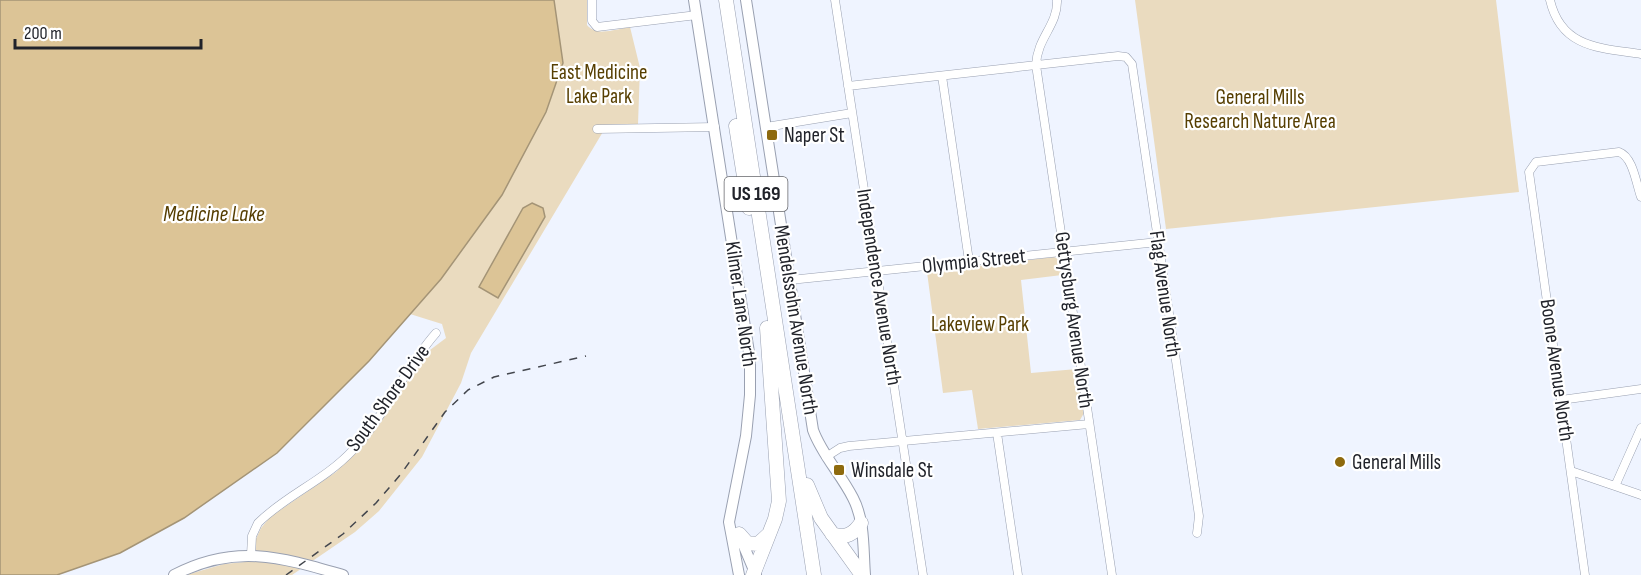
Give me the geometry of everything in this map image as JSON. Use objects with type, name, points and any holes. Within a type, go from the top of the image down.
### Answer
[{"type":"highway","name":"US 169","points":[[717,0],[805,575]]},
{"type":"highway","name":"US 169","points":[[726,0],[814,575]]},
{"type":"highway","points":[[754,574],[777,508],[779,488],[767,328]]},
{"type":"highway","points":[[786,388],[810,496],[832,534],[861,574]]},
{"type":"highway","points":[[832,534],[847,536],[856,531],[861,523]]},
{"type":"highway","points":[[739,534],[747,543],[758,544],[770,532]]},
{"type":"street","points":[[592,0],[592,21],[597,27],[605,28],[697,15]]},
{"type":"street","name":"Kilmer Lane North","points":[[694,0],[750,369],[746,436],[732,501],[729,529],[739,575]]},
{"type":"street","name":"Mendelssohn Avenue North","points":[[746,0],[813,430],[826,458],[854,498],[861,523],[861,574]]},
{"type":"street","name":"Independence Avenue North","points":[[835,0],[922,575]]},
{"type":"street","points":[[848,86],[1036,65],[1036,52],[1041,40],[1052,25],[1057,10],[1057,0]]},
{"type":"street","points":[[1550,0],[1556,18],[1568,34],[1589,46],[1641,54]]},
{"type":"street","name":"Flag Avenue North","points":[[1036,65],[1118,56],[1126,57],[1132,64],[1199,516],[1197,533]]},
{"type":"street","name":"Gettysburg Avenue North","points":[[1036,65],[1112,575]]},
{"type":"street","points":[[942,76],[969,261]]},
{"type":"street","points":[[766,127],[852,113]]},
{"type":"street","points":[[597,129],[715,128]]},
{"type":"street","name":"Boone Avenue North","points":[[1585,575],[1529,172],[1536,162],[1619,152],[1624,154],[1630,163],[1641,196]]},
{"type":"street","name":"Olympia Street","points":[[790,280],[1158,242]]},
{"type":"street","name":"South Shore Drive","points":[[251,555],[252,536],[258,523],[333,470],[353,450],[373,427],[436,333]]},
{"type":"street","points":[[1561,400],[1641,389]]},
{"type":"street","points":[[826,458],[840,448],[849,446],[1089,424]]},
{"type":"street","points":[[1616,484],[1641,428]]},
{"type":"street","points":[[997,433],[1018,575]]},
{"type":"street","points":[[1571,471],[1616,484],[1641,495]]},
{"type":"street","name":"Kilmer Lane North","points":[[732,501],[739,534],[754,574]]},
{"type":"street","points":[[174,575],[204,561],[251,555],[279,557],[344,575]]},
{"type":"green space","name":"East Medicine Lake Park","points":[[554,0],[587,0],[587,25],[596,31],[630,27],[640,68],[638,124],[607,125],[471,353],[461,383],[422,457],[379,511],[355,532],[292,575],[186,575],[224,564],[255,561],[255,541],[261,528],[270,517],[336,472],[377,428],[426,353],[446,338],[442,324],[410,314],[441,279],[502,195],[546,112],[563,63]]},
{"type":"green space","name":"General Mills Research Nature Area","points":[[1135,0],[1496,0],[1519,192],[1166,229]]},
{"type":"green space","name":"Lakeview Park","points":[[1054,257],[1060,260],[1062,275],[1021,280],[1031,373],[1077,369],[1084,413],[1080,420],[978,429],[972,390],[943,393],[927,272]]},
{"type":"water","name":"Medicine Lake","points":[[0,0],[554,0],[563,63],[546,112],[502,195],[441,279],[369,361],[277,453],[184,518],[120,553],[57,575],[0,575]]},
{"type":"water","points":[[532,203],[543,208],[545,217],[498,298],[479,287],[523,208]]},
{"type":"railway","points":[[286,575],[343,534],[376,503],[401,474],[445,412],[468,390],[494,377],[586,356]]},
{"type":"place","name":"Naper St","points":[[772,135]]},
{"type":"place","name":"General Mills","points":[[1340,462]]},
{"type":"place","name":"Winsdale St","points":[[839,470]]}]
